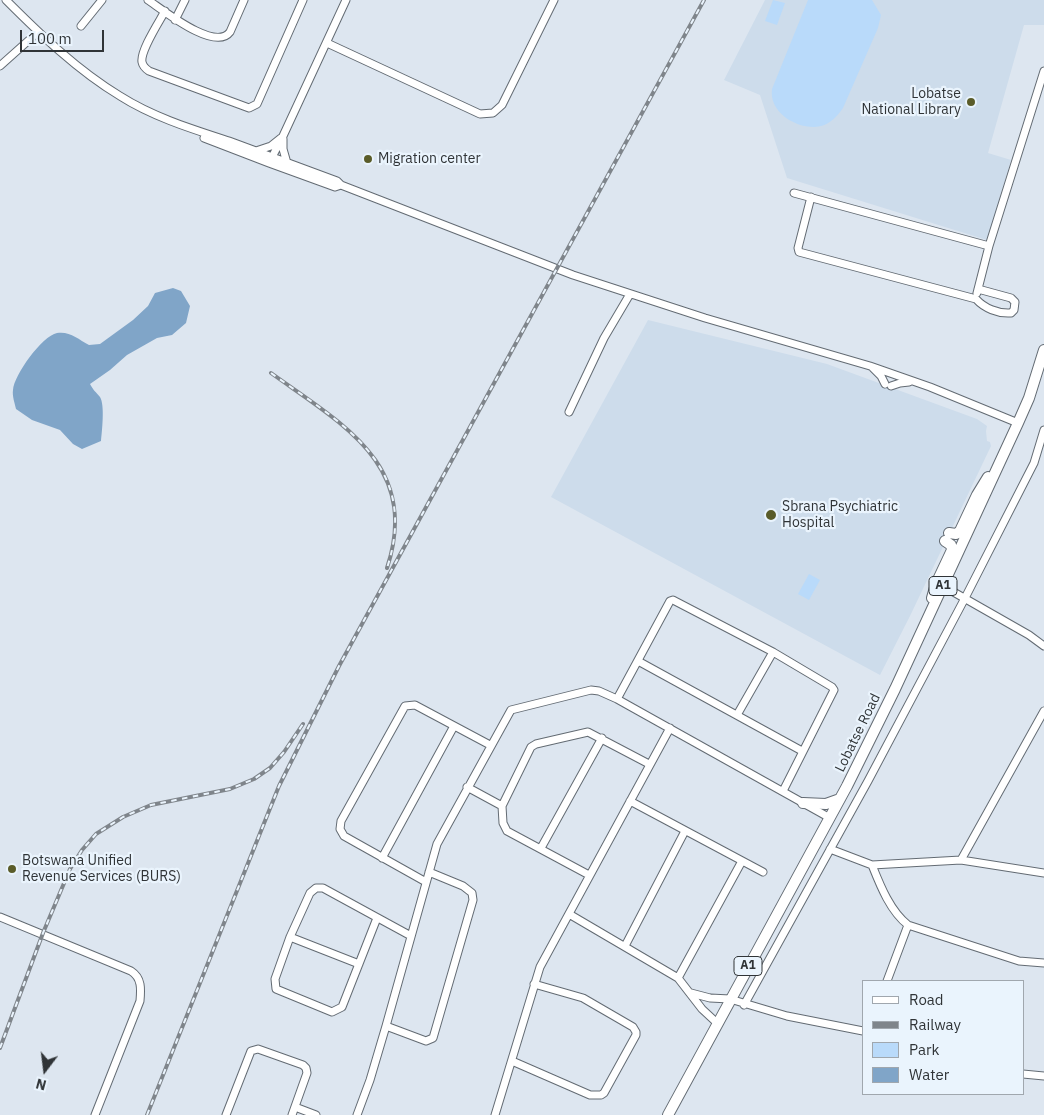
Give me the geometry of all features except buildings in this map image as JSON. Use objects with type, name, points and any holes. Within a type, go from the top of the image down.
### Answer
[{"type":"highway","name":"Lobatse Road","points":[[668,1115],[830,818],[895,689],[1018,424],[1041,371],[1044,350]]},
{"type":"highway","points":[[920,635],[936,584],[952,550],[947,537],[960,531],[980,488],[1005,453]]},
{"type":"highway","points":[[803,803],[820,805],[833,803],[840,799]]},
{"type":"street","points":[[6,0],[38,32],[73,62],[120,96],[180,125],[256,152],[270,160],[287,163],[337,181],[341,186],[565,272],[705,318],[870,366],[1018,424]]},
{"type":"street","points":[[81,26],[102,0]]},
{"type":"street","points":[[148,0],[175,20],[210,36],[224,37],[230,32],[244,0]]},
{"type":"street","points":[[175,20],[185,0]]},
{"type":"street","points":[[164,11],[143,52],[142,62],[144,67],[150,71],[249,108],[257,104],[303,0]]},
{"type":"street","points":[[270,160],[346,0]]},
{"type":"street","points":[[326,42],[480,114],[493,113],[502,105],[554,0]]},
{"type":"street","points":[[0,66],[38,32]]},
{"type":"street","points":[[976,299],[989,246],[1044,71]]},
{"type":"street","points":[[180,125],[188,131],[270,160],[335,187],[341,186]]},
{"type":"street","points":[[256,152],[271,146],[283,136]]},
{"type":"street","points":[[283,136],[283,149],[287,163]]},
{"type":"street","points":[[794,192],[989,246]]},
{"type":"street","points":[[812,197],[798,248],[799,252],[976,299],[984,307],[1011,313],[1015,305],[1011,298],[978,289]]},
{"type":"street","points":[[569,412],[604,338],[630,294]]},
{"type":"street","points":[[870,366],[888,385],[914,382]]},
{"type":"street","points":[[744,1005],[965,598],[1034,463],[1044,430]]},
{"type":"street","points":[[943,586],[1041,644],[1044,635]]},
{"type":"street","points":[[617,699],[670,602],[673,600],[773,652],[834,689],[783,791]]},
{"type":"street","points":[[737,715],[773,652]]},
{"type":"street","points":[[638,661],[802,750]]},
{"type":"street","points":[[357,1115],[370,1080],[386,1026],[437,844],[490,745],[512,709],[591,690],[599,691],[670,728],[830,818]]},
{"type":"street","points":[[426,882],[344,836],[340,833],[341,821],[403,707],[415,705],[490,745]]},
{"type":"street","points":[[961,860],[1044,711]]},
{"type":"street","points":[[382,858],[454,726]]},
{"type":"street","points":[[495,1115],[540,967],[670,728]]},
{"type":"street","points":[[589,875],[506,830],[503,823],[502,806],[532,746],[585,732],[602,738],[649,764]]},
{"type":"street","points":[[541,848],[602,738]]},
{"type":"street","points":[[467,787],[502,806]]},
{"type":"street","points":[[630,801],[763,872]]},
{"type":"street","points":[[625,946],[685,831]]},
{"type":"street","points":[[830,849],[872,865],[961,860],[1044,873]]},
{"type":"street","points":[[678,978],[742,861]]},
{"type":"street","points":[[872,865],[878,882],[897,914],[908,925],[1019,961],[1044,963]]},
{"type":"street","points":[[386,1026],[426,1041],[433,1038],[470,910],[473,897],[470,891],[429,872]]},
{"type":"street","points":[[377,918],[342,1007],[332,1012],[276,989],[275,979],[290,937],[310,893],[319,887],[411,936]]},
{"type":"street","points":[[569,914],[678,978],[706,1013],[717,1023]]},
{"type":"street","points":[[0,917],[131,971],[138,977],[141,992],[140,1002],[95,1115]]},
{"type":"street","points":[[887,980],[908,925]]},
{"type":"street","points":[[290,937],[359,964]]},
{"type":"street","points":[[512,1061],[590,1095],[601,1095],[604,1093],[636,1036],[633,1027],[586,999],[534,984]]},
{"type":"street","points":[[691,993],[710,998],[730,999],[744,1005],[786,1016],[862,1031]]},
{"type":"street","points":[[226,1115],[251,1051],[256,1049],[303,1065],[306,1068],[307,1073],[292,1115]]},
{"type":"street","points":[[1024,1074],[1044,1076]]},
{"type":"street","points":[[295,1107],[316,1115]]},
{"type":"shaded area","points":[[765,0],[1044,0],[1044,25],[1024,25],[988,153],[1011,160],[987,240],[787,178],[760,95],[724,80]]},
{"type":"shaded area","name":"Sbrana Psychiatric Hospital","points":[[648,320],[827,364],[977,419],[987,426],[987,441],[990,442],[991,446],[880,675],[551,497]]},
{"type":"green space","points":[[773,0],[785,3],[777,25],[765,21]]},
{"type":"green space","points":[[808,0],[872,0],[881,15],[878,28],[843,108],[831,121],[819,127],[806,126],[791,121],[778,111],[772,97],[772,89]]},
{"type":"green space","points":[[809,574],[820,580],[809,600],[798,594]]},
{"type":"water","points":[[173,288],[181,291],[190,306],[186,323],[172,335],[157,338],[127,355],[90,384],[102,401],[101,441],[82,449],[73,444],[60,430],[32,420],[16,409],[13,392],[18,375],[44,341],[57,333],[66,333],[89,345],[100,344],[133,320],[148,306],[155,293]]},
{"type":"railway","points":[[147,1115],[279,786],[339,666],[704,0]]},
{"type":"railway","points":[[271,373],[324,410],[348,430],[368,451],[384,474],[393,501],[395,532],[387,568]]},
{"type":"railway","points":[[0,1048],[43,933],[70,869],[82,850],[96,834],[123,817],[151,805],[230,789],[254,779],[270,768],[284,752],[303,724]]},
{"type":"place","name":"Lobatse National Library","points":[[971,102]]},
{"type":"place","name":"Migration center","points":[[368,159]]},
{"type":"place","name":"Sbrana Psychiatric Hospital","points":[[771,515]]},
{"type":"place","name":"Botswana Unified Revenue Services (BURS)","points":[[12,869]]}]
